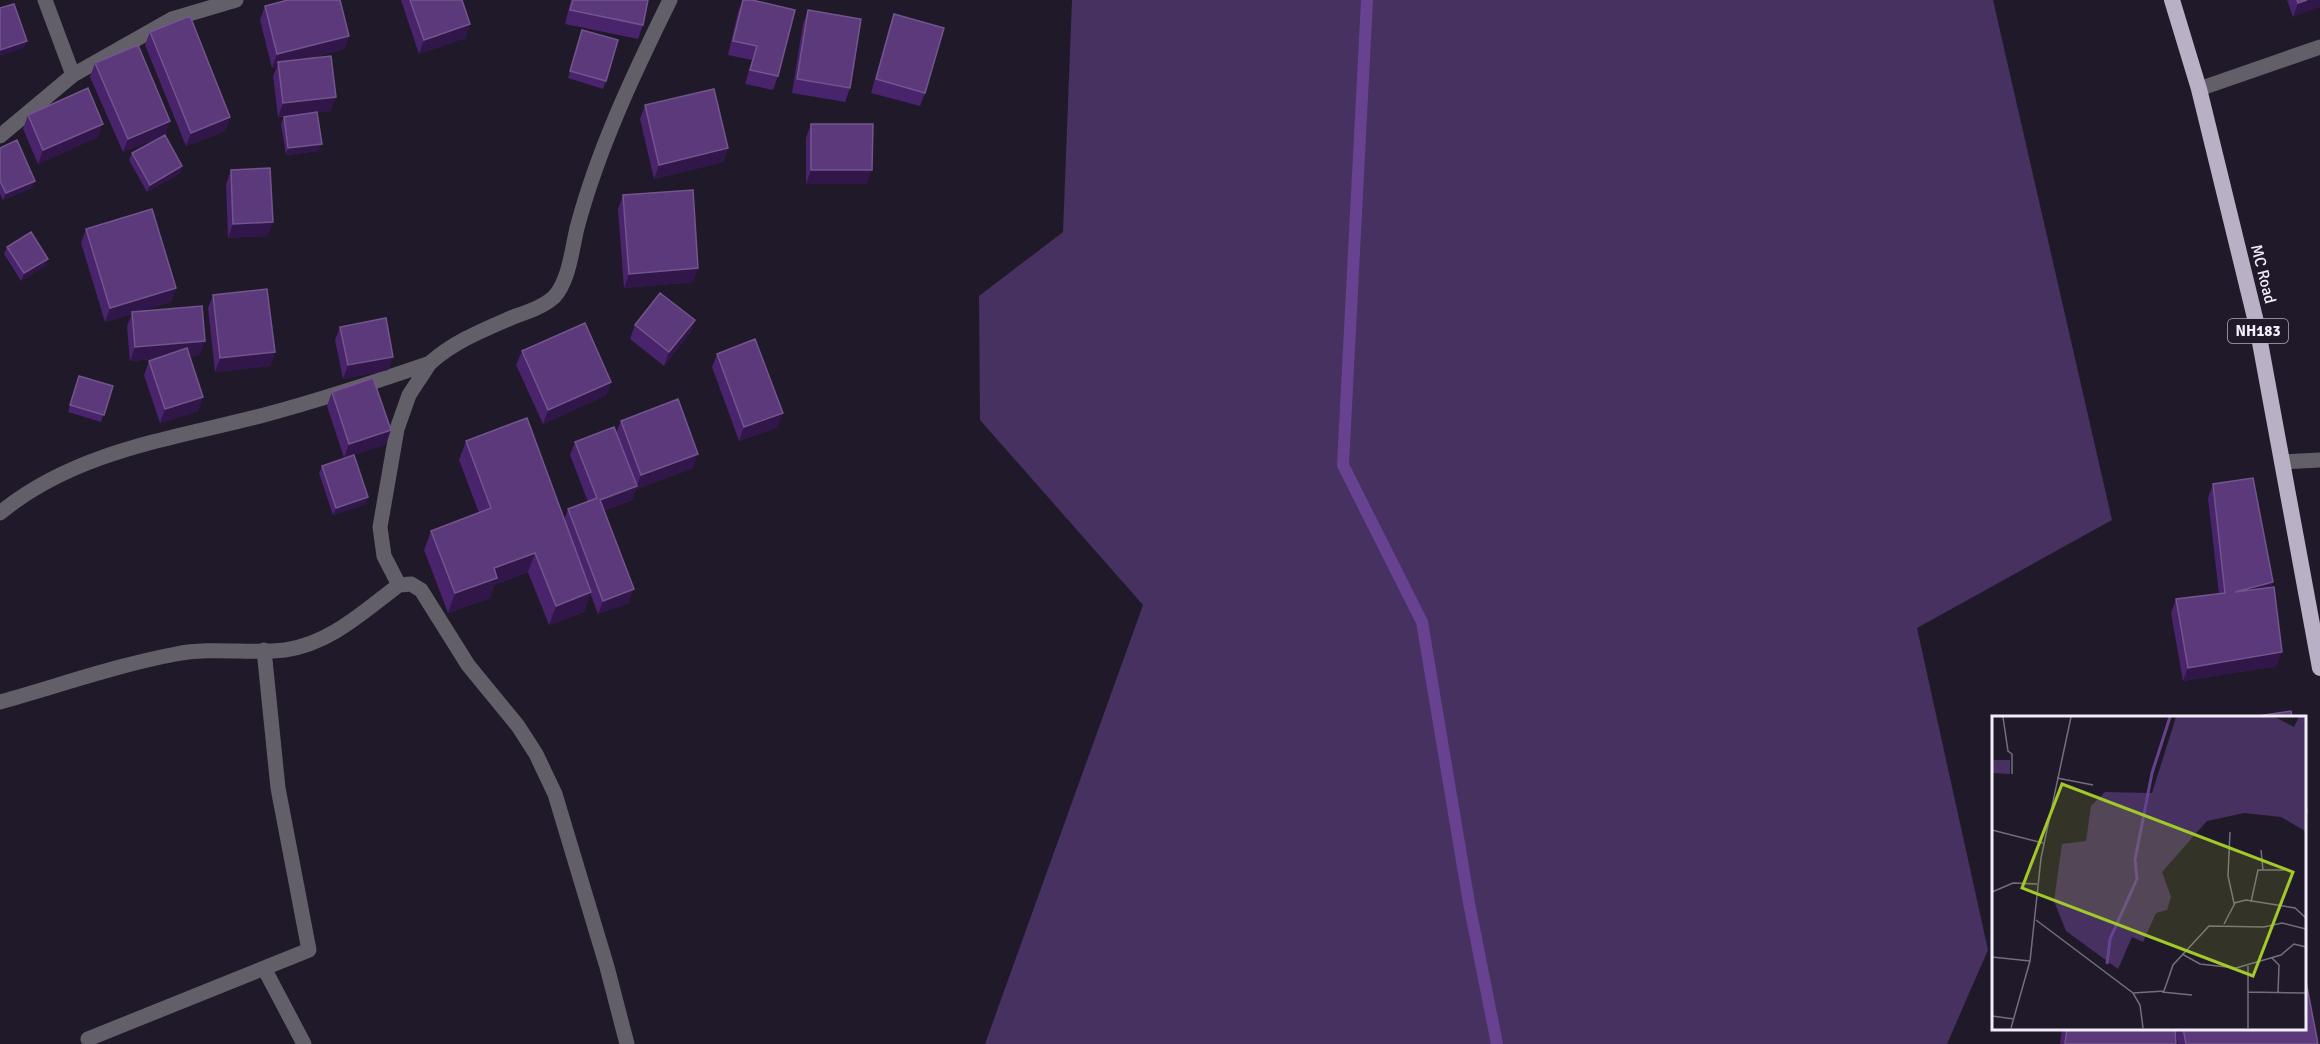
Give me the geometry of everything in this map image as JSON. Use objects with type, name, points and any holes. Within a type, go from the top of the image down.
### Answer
[{"type":"highway","name":"MC Road","points":[[2172,0],[2199,88],[2257,326],[2320,668]]},
{"type":"street","points":[[45,0],[73,75]]},
{"type":"street","points":[[0,136],[73,75],[172,19],[236,0]]},
{"type":"street","points":[[399,585],[384,556],[380,527],[397,429],[409,394],[430,363],[446,349],[465,338],[541,305],[553,297],[561,287],[579,222],[611,131],[670,0]]},
{"type":"street","points":[[2199,88],[2320,47]]},
{"type":"street","points":[[0,513],[64,471],[100,457],[266,415],[430,363]]},
{"type":"street","points":[[2282,462],[2320,460]]},
{"type":"street","points":[[0,702],[154,658],[190,651],[285,650],[312,644],[337,631],[399,585],[411,584],[421,590],[468,665],[505,709],[536,754],[555,794],[607,967],[627,1044]]},
{"type":"street","points":[[88,1039],[265,970],[309,950],[278,788],[264,650]]},
{"type":"street","points":[[265,970],[304,1044]]},
{"type":"shaded area","points":[[1072,0],[1993,0],[2112,520],[1917,628],[1988,950],[1947,1044],[985,1044],[1143,605],[980,420],[979,296],[1063,232]]},
{"type":"building","points":[[288,0],[340,0],[349,36],[277,54],[265,6]]},
{"type":"building","points":[[410,0],[462,0],[470,24],[424,40]]},
{"type":"building","points":[[573,0],[648,0],[643,25],[570,10]]},
{"type":"building","points":[[743,0],[795,10],[778,76],[750,70],[757,46],[733,41]]},
{"type":"building","points":[[14,4],[27,41],[0,50],[0,8]]},
{"type":"building","points":[[808,10],[861,19],[850,88],[797,79]]},
{"type":"building","points":[[894,14],[944,28],[925,93],[876,79]]},
{"type":"building","points":[[190,16],[230,117],[191,133],[150,32]]},
{"type":"building","points":[[582,30],[618,40],[606,81],[570,71]]},
{"type":"building","points":[[138,45],[170,121],[128,139],[95,63]]},
{"type":"building","points":[[331,56],[336,97],[283,103],[278,62]]},
{"type":"building","points":[[88,88],[103,124],[43,150],[28,115]]},
{"type":"building","points":[[714,89],[728,148],[659,165],[645,105]]},
{"type":"building","points":[[317,112],[322,144],[288,148],[284,117]]},
{"type":"building","points":[[811,124],[873,124],[872,170],[811,170]]},
{"type":"building","points":[[165,135],[182,166],[150,185],[132,153]]},
{"type":"building","points":[[17,140],[35,181],[6,193],[0,181],[0,148]]},
{"type":"building","points":[[270,168],[273,222],[233,224],[231,170]]},
{"type":"building","points":[[693,190],[698,268],[629,274],[623,195]]},
{"type":"building","points":[[152,209],[176,288],[110,308],[86,229]]},
{"type":"building","points":[[31,232],[48,259],[24,273],[7,247]]},
{"type":"building","points":[[267,289],[275,352],[220,358],[213,295]]},
{"type":"building","points":[[660,293],[695,320],[669,352],[635,325]]},
{"type":"building","points":[[202,306],[205,341],[135,347],[132,312]]},
{"type":"building","points":[[386,318],[393,357],[348,365],[340,327]]},
{"type":"building","points":[[585,323],[611,382],[548,410],[522,351]]},
{"type":"building","points":[[755,339],[783,413],[744,427],[717,354]]},
{"type":"building","points":[[187,348],[203,397],[165,409],[149,361]]},
{"type":"building","points":[[79,376],[113,386],[104,415],[70,405]]},
{"type":"building","points":[[373,378],[391,430],[349,444],[332,392]]},
{"type":"building","points":[[678,399],[698,454],[641,475],[621,421]]},
{"type":"building","points":[[527,418],[591,592],[556,606],[535,553],[494,568],[497,578],[455,593],[431,531],[491,508],[466,441]]},
{"type":"building","points":[[614,427],[637,486],[600,500],[634,589],[603,601],[568,509],[597,498],[575,442]]},
{"type":"building","points":[[354,455],[368,497],[336,508],[322,466]]},
{"type":"building","points":[[2253,478],[2273,582],[2235,592],[2274,587],[2282,652],[2188,668],[2176,599],[2225,593],[2213,484]]},
{"type":"building","points":[[2291,711],[2292,716],[2258,716]]},
{"type":"building","points":[[2305,976],[2318,1044],[2186,1044],[2183,1029],[2305,1029]]},
{"type":"building","points":[[2067,1029],[2175,1029],[2176,1044],[2065,1044]]},
{"type":"waterway","points":[[1367,0],[1343,465],[1422,622],[1469,903],[1497,1044]]}]
